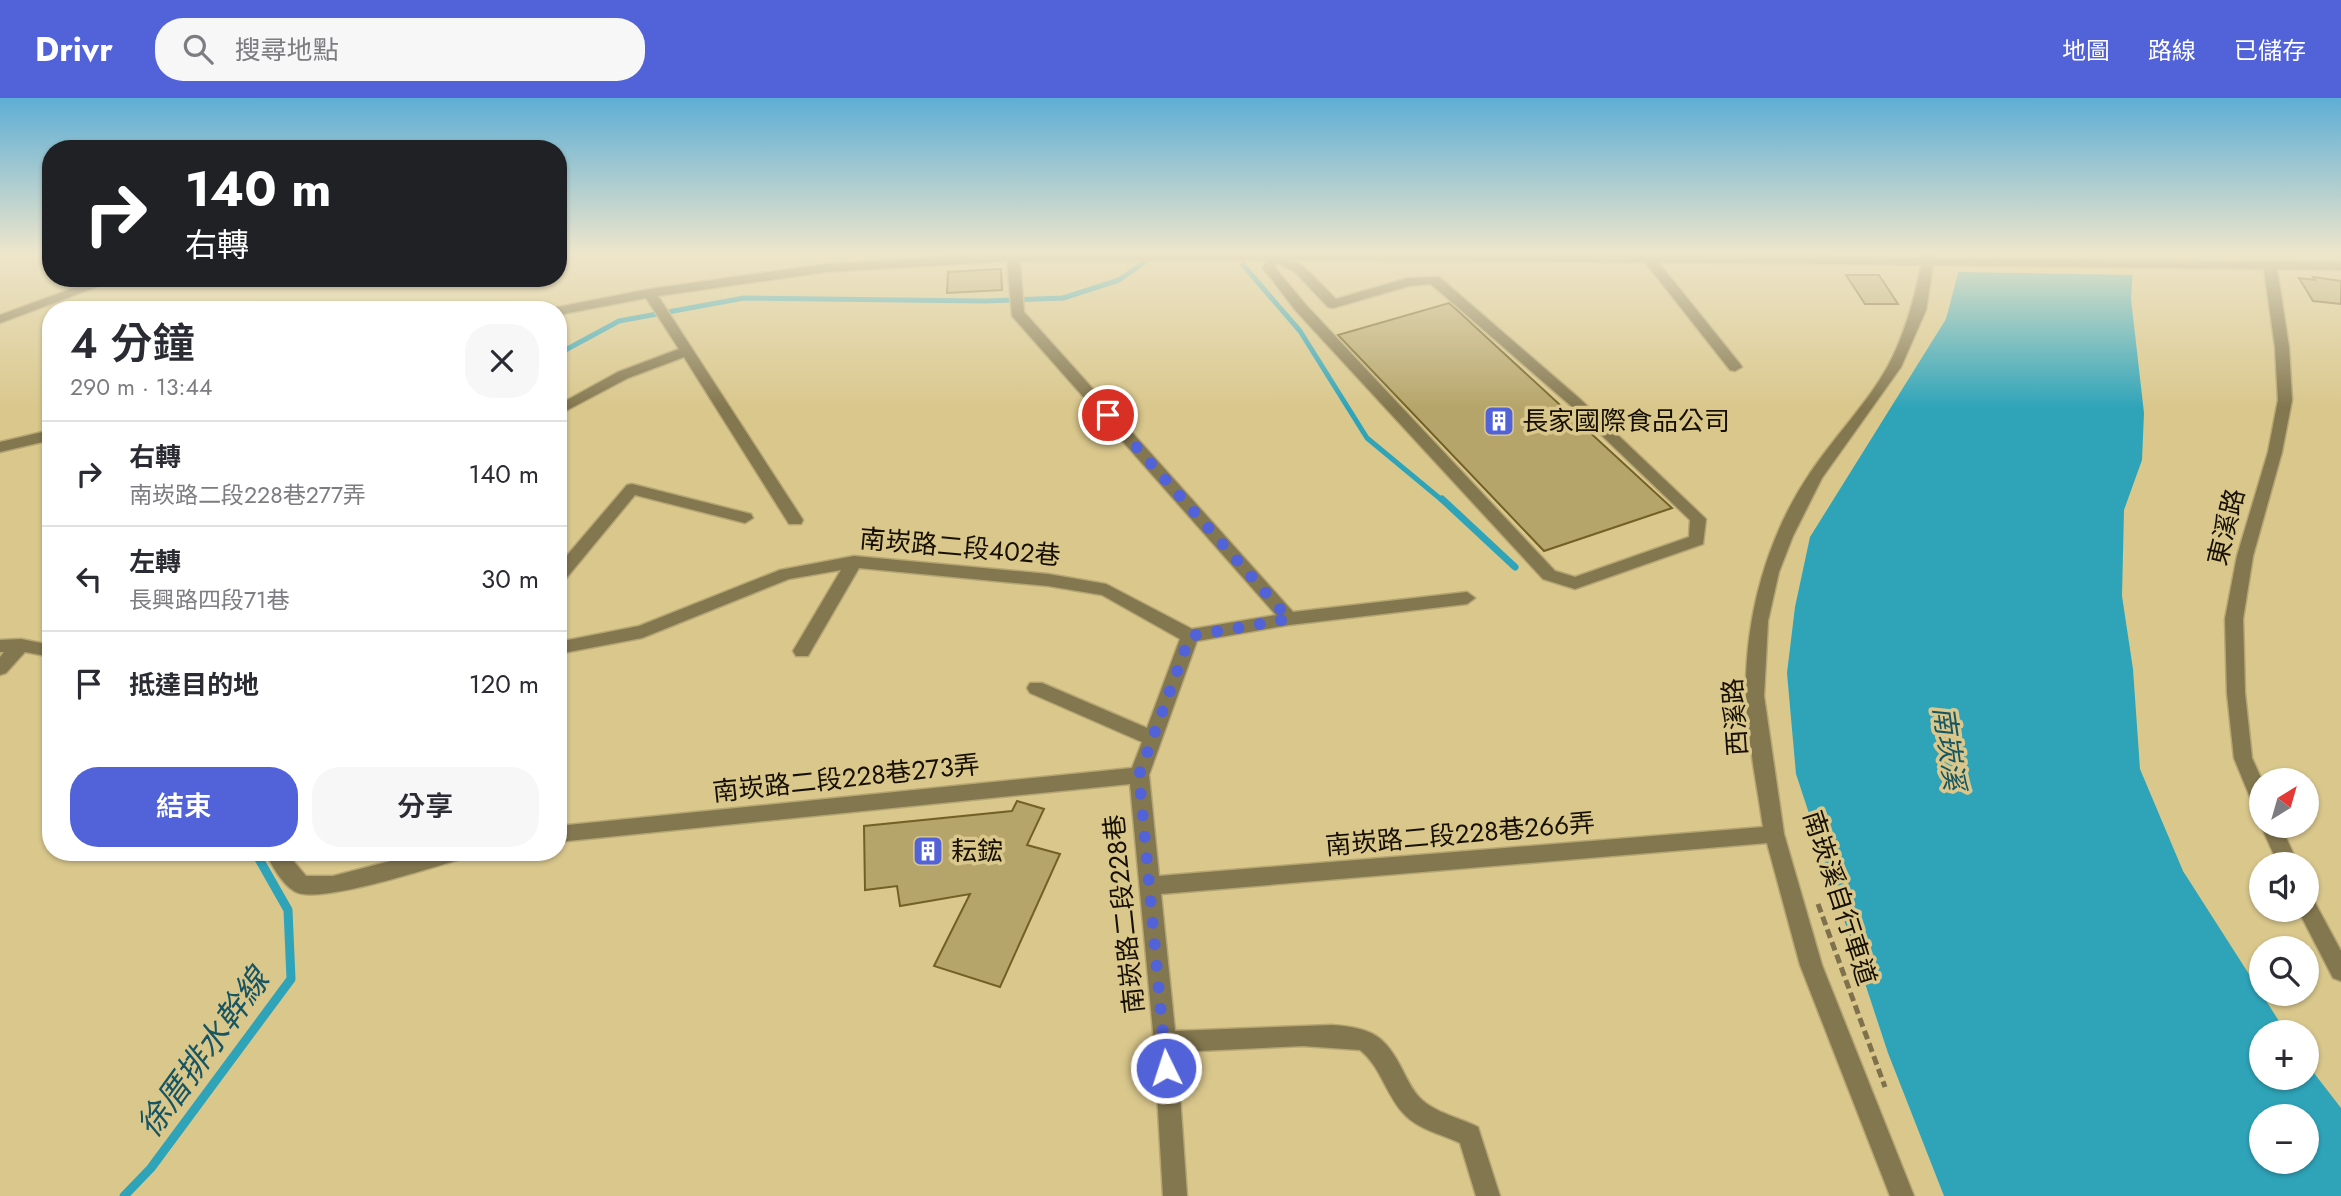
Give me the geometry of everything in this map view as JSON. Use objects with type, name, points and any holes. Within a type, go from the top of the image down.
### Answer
[{"type":"street","points":[[0,319],[38,305]]},
{"type":"street","points":[[567,309],[587,305]]},
{"type":"street","points":[[658,305],[795,520]]},
{"type":"street","points":[[1016,305],[1017,313],[1289,619]]},
{"type":"street","points":[[1300,305],[1549,575],[1575,583],[1698,540],[1698,519],[1575,402],[1463,305]]},
{"type":"street","points":[[1306,313],[1329,305]]},
{"type":"street","points":[[1686,305],[1735,366]]},
{"type":"street","name":"西溪路","points":[[1902,1196],[1811,965],[1774,834],[1755,696],[1759,621],[1771,572],[1785,536],[1815,477],[1894,367],[1920,305]]},
{"type":"street","name":"東溪路","points":[[2249,772],[2243,758],[2236,693],[2234,619],[2245,556],[2275,452],[2285,400],[2282,346],[2276,305]]},
{"type":"street","points":[[567,406],[623,375],[686,351]]},
{"type":"street","points":[[0,447],[42,437]]},
{"type":"street","points":[[567,567],[632,489],[745,518]]},
{"type":"street","points":[[802,651],[854,562]]},
{"type":"street","name":"南崁路二段402巷","points":[[567,646],[642,632],[786,574],[854,562],[1048,580],[1106,590],[1190,636]]},
{"type":"street","points":[[1190,636],[1289,619],[1468,598]]},
{"type":"street","name":"南崁路二段228巷","points":[[1175,1196],[1165,1042],[1139,775],[1190,636]]},
{"type":"street","points":[[0,646],[21,645],[42,649]]},
{"type":"street","points":[[0,668],[21,645]]},
{"type":"street","points":[[1036,688],[1153,740]]},
{"type":"street","name":"南崁路二段228巷273弄","points":[[567,833],[1139,775]]},
{"type":"street","name":"南崁路二段228巷266弄","points":[[1150,886],[1774,834]]},
{"type":"street","points":[[280,861],[301,885],[333,885],[424,861]]},
{"type":"street","points":[[2314,922],[2341,971]]},
{"type":"street","points":[[1165,1042],[1333,1034],[1365,1039],[1385,1057],[1405,1095],[1419,1113],[1469,1135],[1488,1196]]},
{"type":"path","name":"南崁溪自行車道","points":[[1817,900],[1887,1093]]},
{"type":"water","name":"南崁溪","points":[[1950,305],[2132,305],[2144,413],[2142,460],[2124,510],[2122,596],[2133,669],[2140,769],[2183,871],[2249,974],[2249,1006],[2269,1006],[2278,1020],[2249,1020],[2249,1090],[2319,1090],[2319,1080],[2341,1108],[2341,1196],[1944,1196],[1888,1053],[1796,774],[1787,673],[1795,607],[1810,537],[1946,319]]},
{"type":"building","name":"長家國際食品公司","points":[[1441,305],[1451,305],[1672,508],[1544,551],[1338,335]]},
{"type":"building","points":[[1017,801],[1044,809],[1027,845],[1060,854],[1000,987],[934,966],[970,894],[900,906],[897,886],[865,890],[864,826],[1012,811]]},
{"type":"waterway","name":"徐厝排水幹線","points":[[567,349],[619,321],[705,305]]},
{"type":"waterway","points":[[1278,305],[1300,331],[1367,438],[1443,501]]},
{"type":"waterway","points":[[1442,499],[1515,567]]},
{"type":"waterway","name":"徐厝排水幹線","points":[[124,1196],[151,1168],[291,979],[288,910],[260,861]]},
{"type":"place","name":"長家國際食品公司","points":[[1499,421]]},
{"type":"place","name":"耘鋐","points":[[928,851]]},
{"type":"route","points":[[1108,415],[1289,619],[1190,636],[1139,775],[1166,1068]]}]
